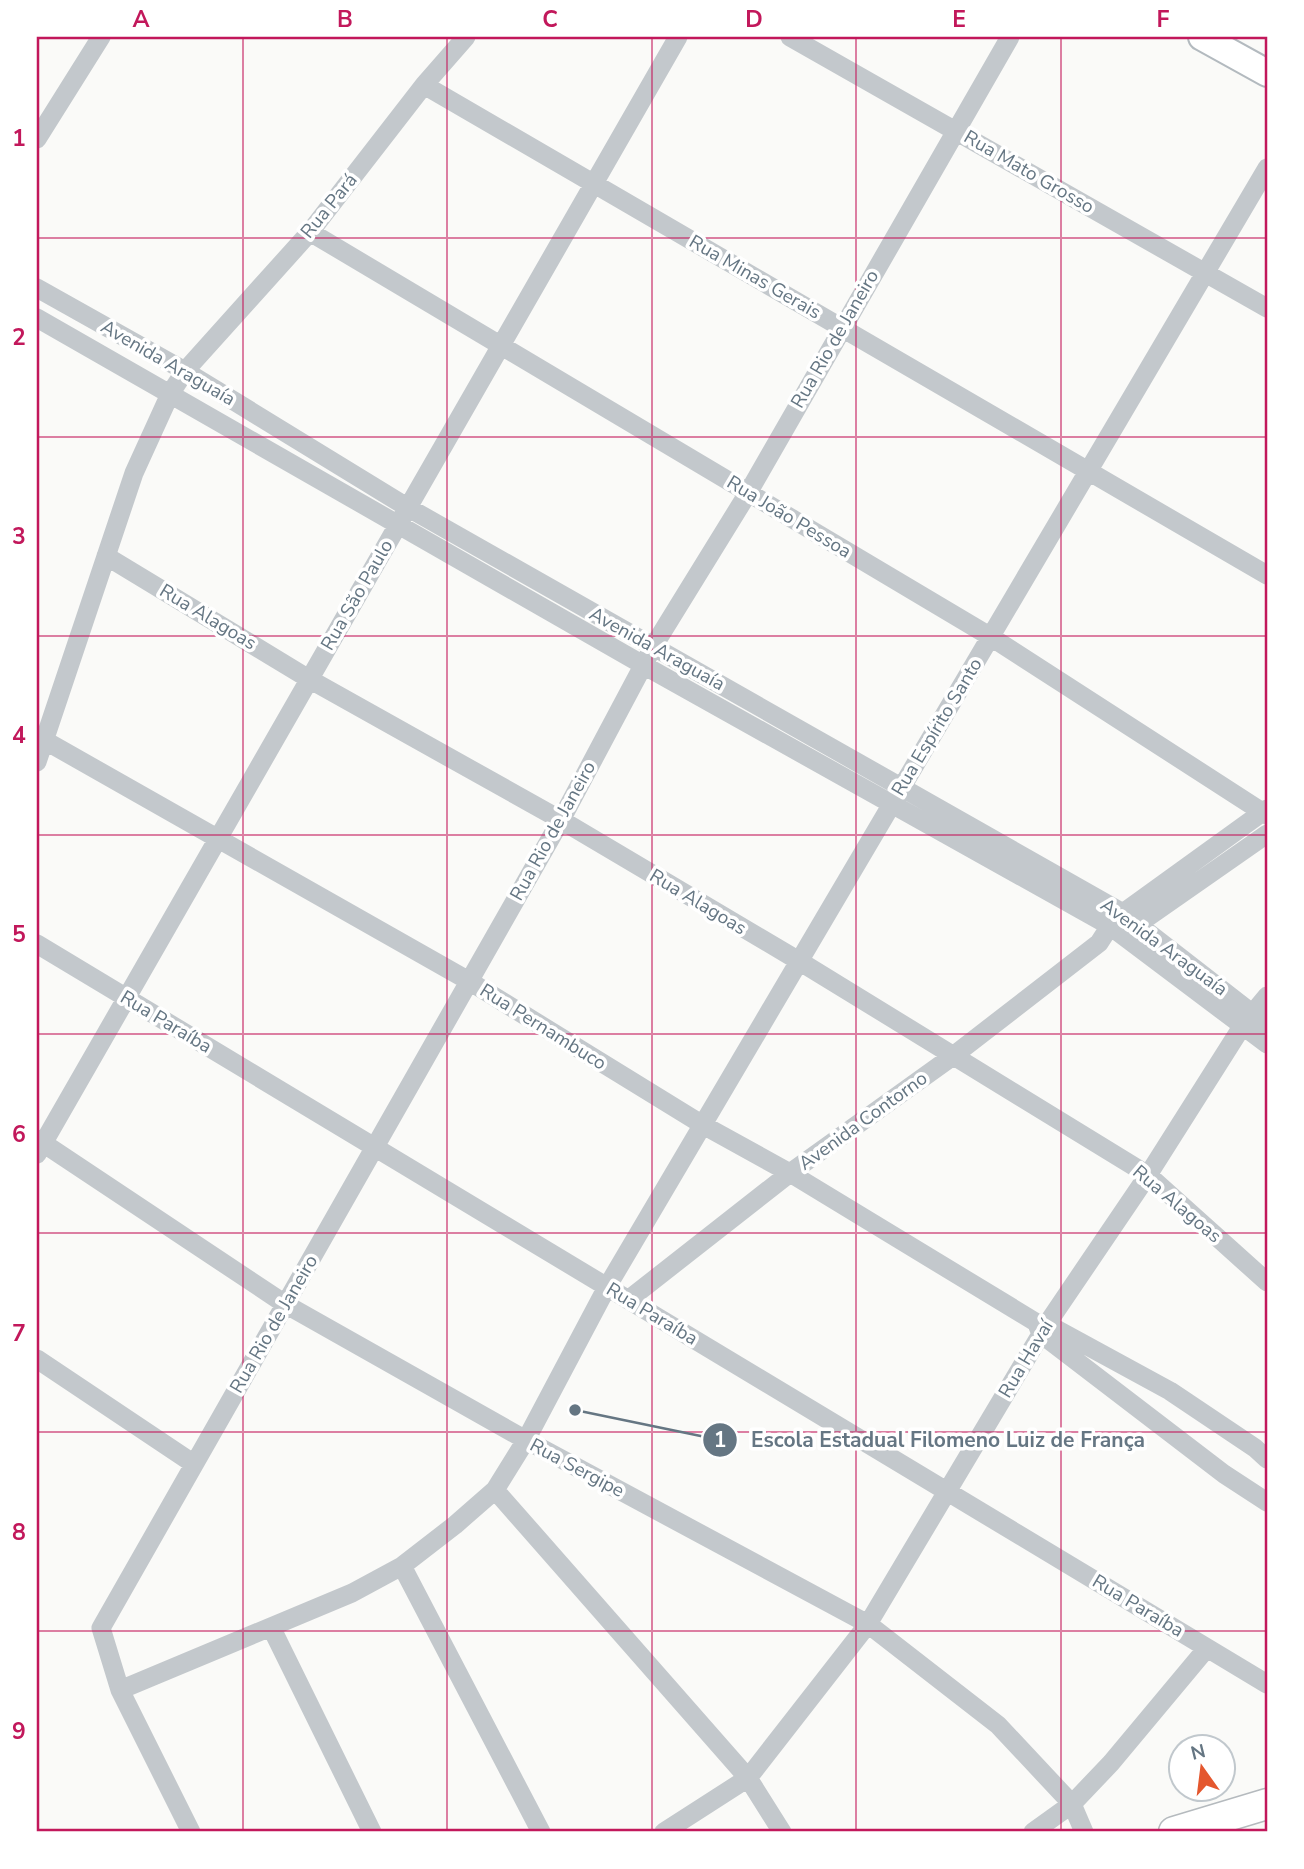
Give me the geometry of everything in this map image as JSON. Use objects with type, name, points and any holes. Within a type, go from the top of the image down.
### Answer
[{"type":"main road","points":[[1174,1832],[1267,1804]]},
{"type":"street","points":[[37,139],[101,37]]},
{"type":"street","name":"Rua Pará","points":[[37,761],[40,740],[134,473],[170,394],[185,371],[310,232],[424,85],[466,37]]},
{"type":"street","name":"Rua São Paulo","points":[[39,1145],[127,998],[678,37]]},
{"type":"street","name":"Rua Mato Grosso","points":[[790,37],[1267,308]]},
{"type":"street","name":"Rua Rio de Janeiro","points":[[120,1690],[101,1628],[561,820],[653,647],[748,492],[1010,37]]},
{"type":"street","points":[[1202,37],[1267,73]]},
{"type":"street","name":"Rua Minas Gerais","points":[[424,85],[1267,575]]},
{"type":"street","name":"Rua Espírito Santo","points":[[120,1690],[352,1593],[402,1566],[495,1490],[526,1440],[607,1287],[1267,168]]},
{"type":"street","name":"Rua João Pessoa","points":[[310,232],[991,637],[1266,812]]},
{"type":"street","name":"Avenida Araguaía","points":[[37,288],[185,371],[360,478],[403,515],[645,666],[892,804],[1123,924]]},
{"type":"street","name":"Avenida Araguaía","points":[[37,318],[350,495],[403,515],[653,647],[902,787],[1123,924],[1248,1018],[1267,1025]]},
{"type":"street","points":[[350,495],[360,478]]},
{"type":"street","name":"Rua Alagoas","points":[[106,556],[309,679],[561,820],[799,961],[1148,1175],[1267,1282]]},
{"type":"street","name":"Rua Pernambuco","points":[[40,740],[469,981],[703,1125],[790,1173],[1041,1327],[1170,1391],[1263,1447]]},
{"type":"street","name":"Avenida Contorno","points":[[628,1300],[790,1173],[953,1056],[1266,812]]},
{"type":"street","name":"Avenida Contorno","points":[[1123,924],[1267,834]]},
{"type":"street","name":"Rua Paraíba","points":[[37,944],[1267,1684]]},
{"type":"street","name":"Rua Havaí","points":[[664,1832],[748,1778],[868,1624],[1041,1327],[1148,1175],[1248,1018],[1267,996]]},
{"type":"street","name":"Avenida Araguaía","points":[[1248,1018],[1267,1044]]},
{"type":"street","name":"Rua Sergipe","points":[[39,1145],[285,1304],[526,1440],[868,1624],[998,1725],[1072,1804],[1084,1832]]},
{"type":"street","name":"Rua Pernambuco","points":[[1041,1327],[1224,1474],[1267,1502]]},
{"type":"street","points":[[37,1359],[194,1464]]},
{"type":"street","points":[[495,1490],[748,1778],[782,1832]]},
{"type":"street","points":[[402,1566],[541,1832]]},
{"type":"street","points":[[271,1627],[372,1832]]},
{"type":"street","points":[[1032,1832],[1072,1804],[1111,1763],[1208,1648]]},
{"type":"street","points":[[120,1690],[191,1832]]},
{"type":"place","name":"Escola Estadual Filomeno Luiz de França","points":[[575,1410]]}]
